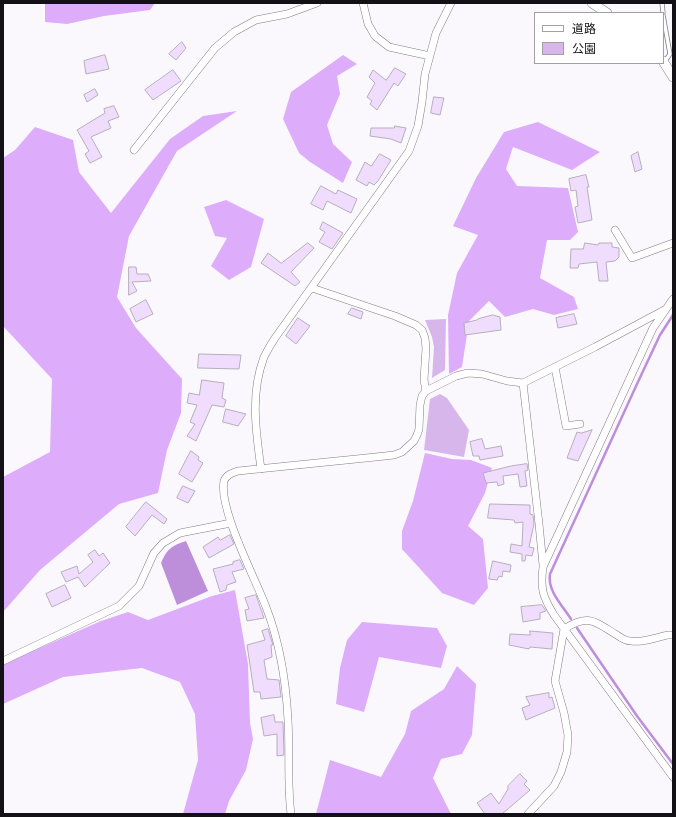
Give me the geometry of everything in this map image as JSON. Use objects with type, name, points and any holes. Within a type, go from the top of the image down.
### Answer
[{"type":"street","points":[[134,150],[215,48],[234,32],[256,20],[287,14],[317,3]]},
{"type":"street","points":[[363,3],[368,24],[375,36],[389,47],[430,56]]},
{"type":"street","points":[[261,469],[255,416],[256,394],[264,357],[275,338],[410,151],[418,126],[425,74],[436,33],[451,3]]},
{"type":"street","points":[[592,3],[606,12]]},
{"type":"street","points":[[664,62],[673,77]]},
{"type":"street","points":[[615,230],[632,258],[673,243]]},
{"type":"street","points":[[312,288],[395,316],[416,325],[422,330],[426,348],[424,380],[426,391]]},
{"type":"street","points":[[543,567],[653,328],[673,299]]},
{"type":"street","points":[[291,814],[286,687],[277,640],[265,606],[231,523],[224,492],[224,482],[226,477],[238,471],[394,455],[402,452],[414,441],[417,435],[419,429],[420,405],[422,396],[426,391],[456,376],[468,373],[482,374],[507,381],[523,383],[666,309]]},
{"type":"street","points":[[555,367],[566,426],[580,424]]},
{"type":"street","points":[[523,383],[543,567],[541,583],[545,600],[564,629],[673,776]]},
{"type":"street","points":[[3,660],[119,606],[139,586],[154,554],[163,543],[180,533],[231,523]]},
{"type":"street","points":[[564,629],[580,620],[588,619],[631,642],[673,635]]},
{"type":"street","points":[[528,814],[554,786],[562,772],[567,752],[568,736],[564,713],[555,681],[564,629]]},
{"type":"lane","points":[[664,20],[670,54],[664,62]]},
{"type":"green space","points":[[446,319],[445,370],[432,378],[434,347],[432,337],[425,320]]},
{"type":"green space","points":[[440,394],[447,398],[469,430],[464,457],[424,450],[430,399]]},
{"type":"shaded area","points":[[45,3],[155,3],[150,10],[104,16],[67,24],[45,22]]},
{"type":"shaded area","points":[[343,55],[357,64],[337,76],[340,94],[327,125],[333,144],[352,162],[343,183],[310,162],[299,153],[283,119],[291,92]]},
{"type":"shaded area","points":[[237,111],[177,151],[129,236],[117,297],[136,328],[182,379],[181,413],[167,450],[158,493],[119,504],[40,570],[3,612],[3,477],[50,452],[52,379],[3,326],[3,158],[15,150],[35,127],[73,140],[79,172],[111,213],[170,139],[203,116]]},
{"type":"shaded area","points":[[538,122],[600,152],[572,170],[513,147],[506,169],[517,186],[568,188],[578,232],[570,240],[547,240],[540,278],[574,297],[578,309],[554,315],[533,309],[505,317],[489,301],[469,321],[462,367],[449,374],[448,315],[457,273],[478,235],[453,226],[476,178],[504,132]]},
{"type":"shaded area","points":[[226,200],[264,219],[251,267],[229,280],[211,266],[227,238],[215,236],[204,207]]},
{"type":"shaded area","points":[[425,453],[452,459],[471,460],[492,468],[485,493],[468,526],[483,539],[488,588],[474,605],[442,593],[402,549],[402,531],[413,501]]},
{"type":"shaded area","points":[[186,541],[208,591],[177,605],[161,563],[165,554],[170,549]]},
{"type":"shaded area","points":[[235,590],[248,664],[250,723],[253,739],[246,770],[229,801],[225,814],[183,814],[198,760],[195,714],[180,682],[142,668],[63,677],[3,704],[3,664],[101,621],[128,612],[148,620],[212,596]]},
{"type":"shaded area","points":[[362,622],[437,628],[447,646],[441,668],[379,657],[364,712],[336,704],[340,668],[347,640]]},
{"type":"shaded area","points":[[457,666],[476,684],[472,735],[462,754],[441,759],[433,778],[451,814],[316,814],[330,760],[381,777],[405,734],[411,711],[444,689]]},
{"type":"building","points":[[182,42],[186,48],[176,60],[169,54]]},
{"type":"building","points":[[105,55],[109,69],[86,74],[84,61]]},
{"type":"building","points":[[395,68],[406,74],[398,86],[394,83],[377,110],[370,104],[372,101],[367,97],[375,83],[369,77],[373,70],[386,80]]},
{"type":"building","points":[[173,70],[181,81],[153,100],[145,90]]},
{"type":"building","points":[[95,89],[98,95],[87,102],[84,95]]},
{"type":"building","points":[[434,97],[444,98],[440,115],[431,113]]},
{"type":"building","points":[[114,106],[119,117],[108,121],[111,128],[91,137],[102,157],[90,163],[85,154],[89,151],[77,130],[105,113],[104,109]]},
{"type":"building","points":[[395,126],[406,128],[401,143],[391,139],[370,136],[371,128],[394,128]]},
{"type":"building","points":[[638,152],[642,169],[635,172],[631,156]]},
{"type":"building","points":[[380,154],[391,160],[378,181],[374,185],[369,182],[367,186],[356,180],[365,162],[371,166]]},
{"type":"building","points":[[586,175],[589,187],[587,187],[592,220],[578,223],[575,207],[578,206],[576,190],[571,191],[569,179]]},
{"type":"building","points":[[321,186],[336,194],[338,190],[357,199],[351,213],[327,201],[323,210],[311,204]]},
{"type":"building","points":[[323,222],[343,233],[332,249],[319,242],[325,232],[320,229]]},
{"type":"building","points":[[308,243],[314,248],[291,272],[300,282],[295,286],[261,263],[268,253],[281,263]]},
{"type":"building","points":[[585,243],[598,245],[599,243],[612,243],[612,247],[619,248],[619,257],[615,261],[606,262],[608,281],[599,281],[597,262],[579,264],[578,268],[570,268],[571,249],[583,249]]},
{"type":"building","points":[[129,267],[136,267],[137,274],[148,274],[151,281],[132,282],[137,291],[129,295]]},
{"type":"building","points":[[146,300],[153,314],[136,322],[130,309]]},
{"type":"building","points":[[352,308],[363,312],[361,319],[348,314]]},
{"type":"building","points":[[574,314],[577,324],[558,328],[556,318]]},
{"type":"building","points":[[493,315],[500,317],[501,330],[465,335],[464,323]]},
{"type":"building","points":[[298,318],[310,326],[296,344],[286,336]]},
{"type":"building","points":[[199,354],[241,355],[239,369],[198,368]]},
{"type":"building","points":[[202,380],[224,383],[222,398],[226,400],[224,407],[212,405],[196,441],[187,436],[195,424],[190,422],[197,405],[187,403],[189,393],[199,395]]},
{"type":"building","points":[[226,409],[246,414],[238,426],[223,422]]},
{"type":"building","points":[[592,430],[578,461],[567,458],[577,432],[581,433]]},
{"type":"building","points":[[482,439],[485,449],[501,446],[503,456],[480,460],[479,456],[473,456],[470,442]]},
{"type":"building","points":[[191,451],[199,457],[198,460],[203,463],[192,482],[179,474]]},
{"type":"building","points":[[527,464],[528,470],[525,471],[527,486],[520,487],[518,474],[503,476],[504,484],[498,486],[497,482],[486,483],[483,473],[511,466]]},
{"type":"building","points":[[183,486],[195,491],[188,503],[177,498]]},
{"type":"building","points":[[146,502],[167,519],[164,524],[152,515],[135,536],[126,527]]},
{"type":"building","points":[[490,504],[530,505],[530,514],[533,515],[534,524],[529,547],[534,548],[532,556],[526,555],[525,561],[522,561],[522,554],[510,552],[511,544],[522,546],[523,522],[515,523],[514,520],[488,518]]},
{"type":"building","points":[[230,535],[234,544],[209,558],[203,547],[218,537],[220,540]]},
{"type":"building","points":[[95,550],[99,556],[103,553],[110,563],[85,587],[78,577],[66,582],[61,572],[77,566],[79,574],[93,562],[88,555]]},
{"type":"building","points":[[240,560],[244,569],[232,572],[236,582],[227,585],[226,590],[220,592],[213,569],[233,564],[233,562]]},
{"type":"building","points":[[493,561],[511,565],[510,572],[503,571],[502,577],[499,576],[497,580],[489,579]]},
{"type":"building","points":[[65,585],[71,598],[52,607],[46,594]]},
{"type":"building","points":[[256,595],[264,618],[247,621],[245,610],[249,609],[245,598]]},
{"type":"building","points":[[542,605],[546,611],[540,613],[540,619],[523,622],[521,607]]},
{"type":"building","points":[[268,629],[273,645],[271,645],[272,657],[264,660],[267,679],[279,680],[281,697],[261,699],[260,692],[254,692],[247,645],[265,640],[262,631]]},
{"type":"building","points":[[530,631],[553,633],[552,649],[530,647],[529,649],[509,645],[510,634],[530,635]]},
{"type":"building","points":[[549,693],[549,698],[552,697],[555,708],[526,720],[522,708],[530,705],[526,697]]},
{"type":"building","points":[[274,715],[275,722],[283,722],[284,755],[277,756],[277,734],[264,736],[261,718]]},
{"type":"building","points":[[520,774],[527,781],[524,784],[530,790],[502,814],[485,814],[477,803],[491,793],[499,804],[508,789],[508,786]]},
{"type":"waterway","points":[[571,619],[553,592],[550,574],[660,335],[673,315]]},
{"type":"waterway","points":[[577,628],[637,716],[673,764]]}]
